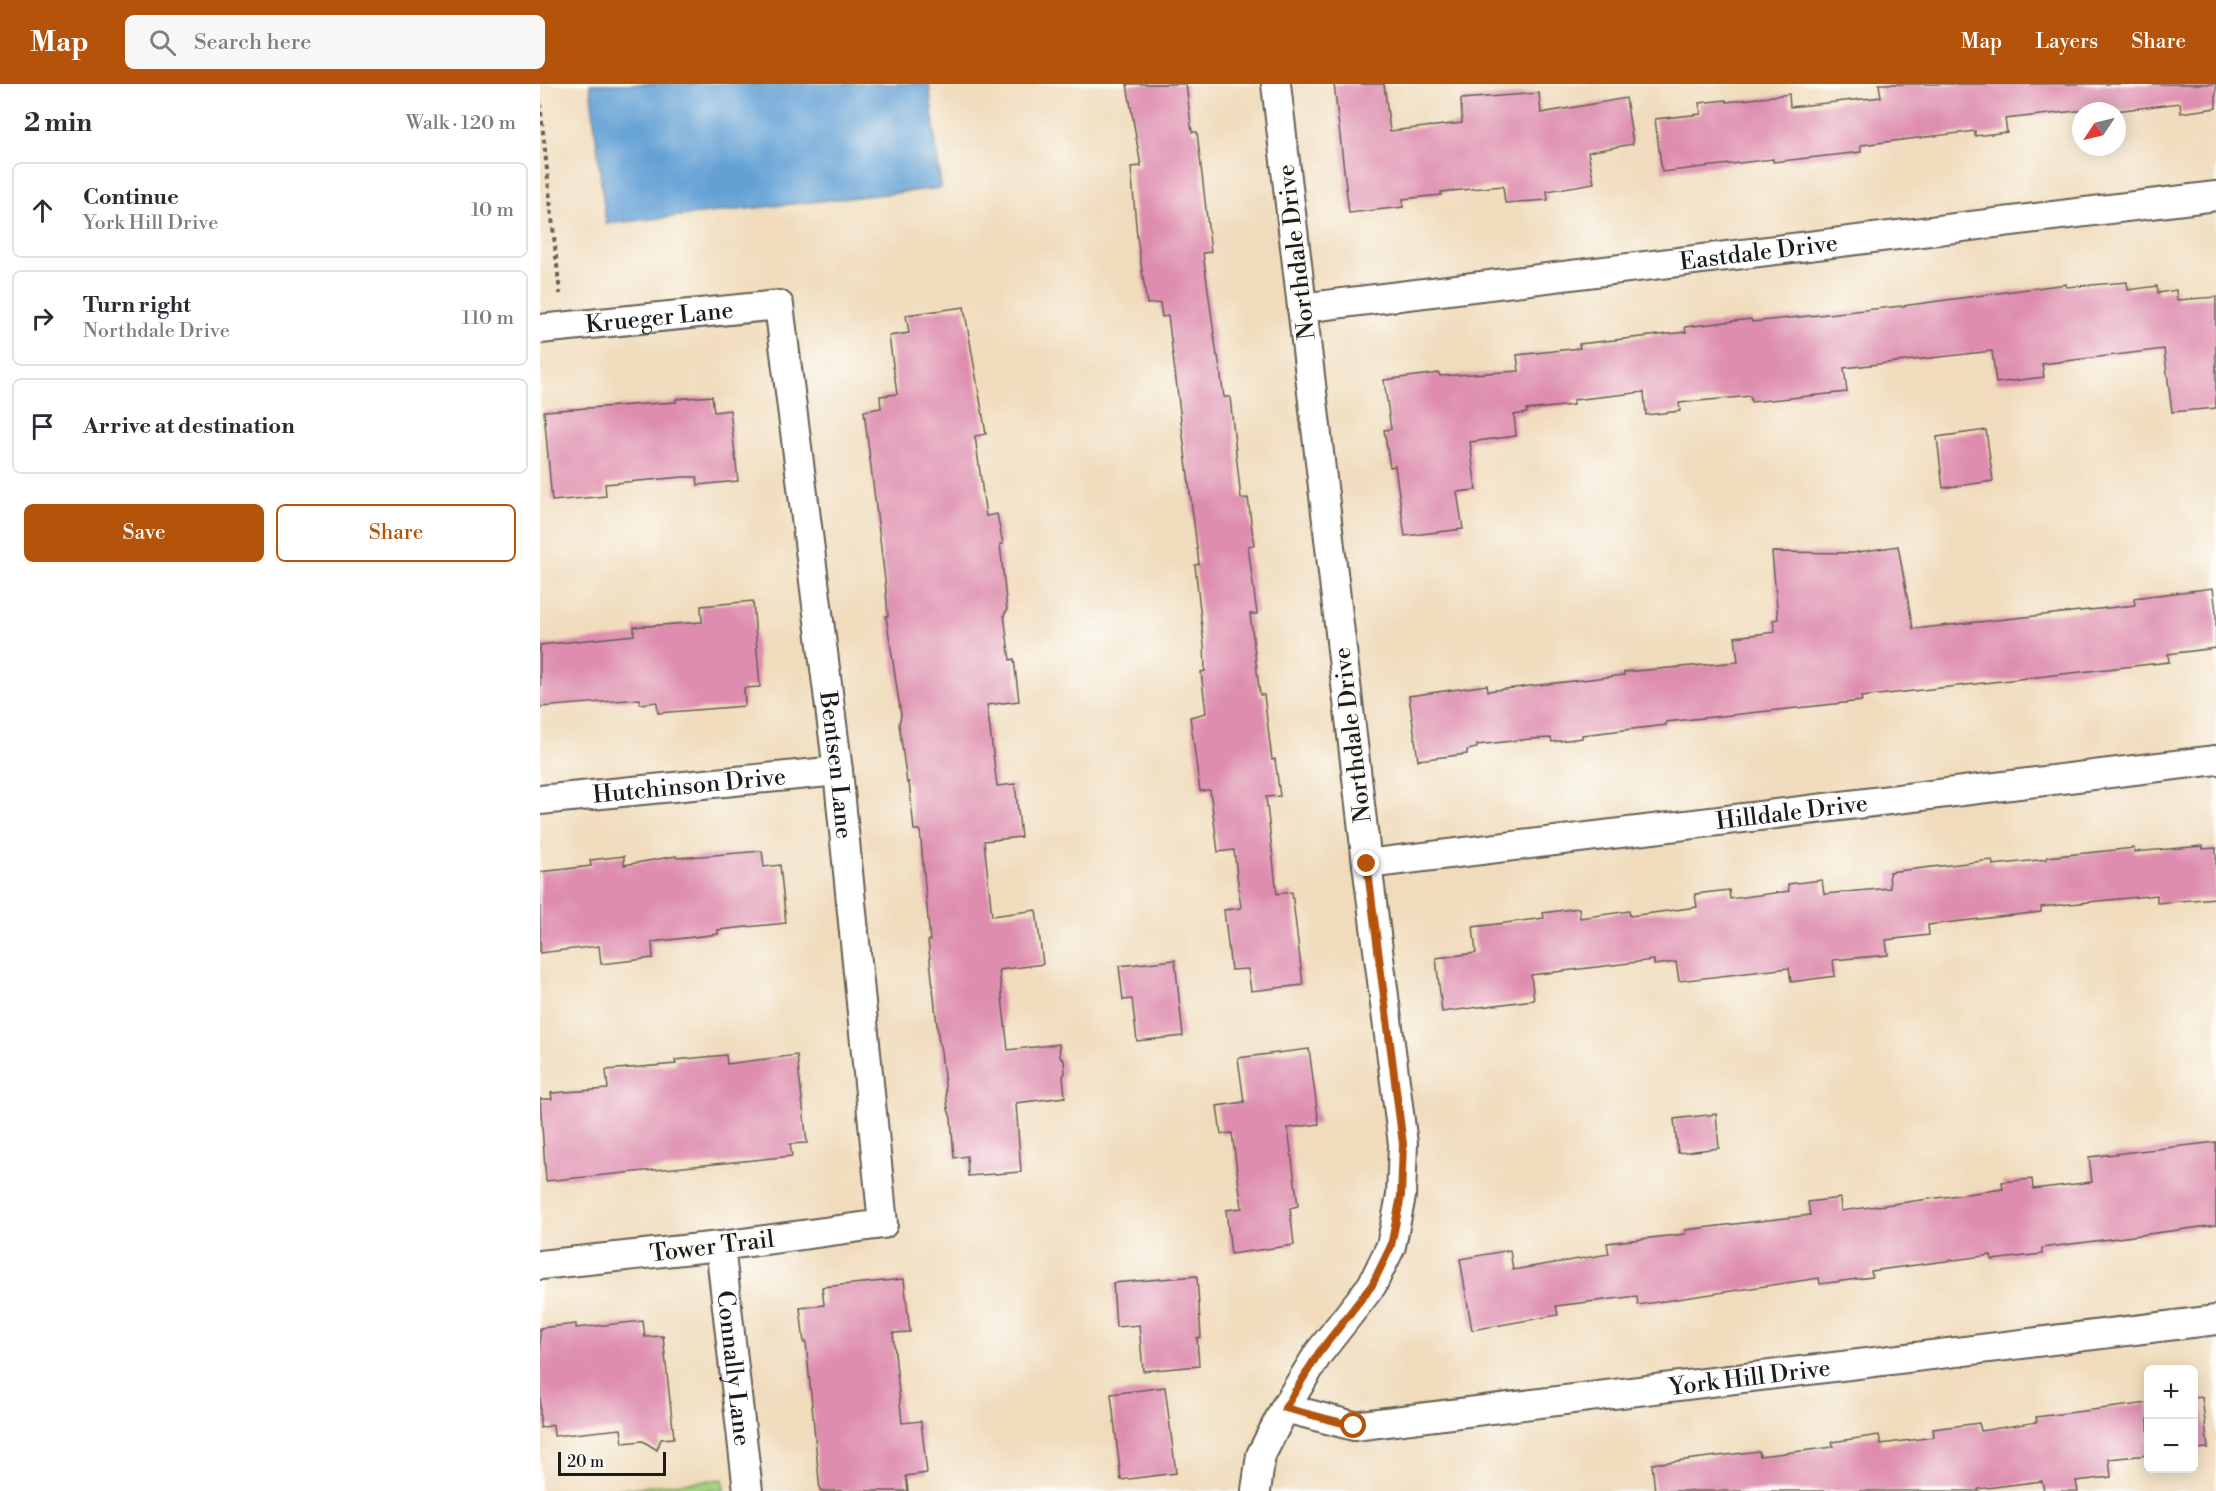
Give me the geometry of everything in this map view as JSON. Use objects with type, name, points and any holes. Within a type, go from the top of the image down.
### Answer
[{"type":"street","name":"Northdale Drive","points":[[1256,1491],[1261,1455],[1285,1408],[1318,1354],[1372,1285],[1391,1246],[1401,1196],[1403,1144],[1367,864],[1276,84]]},
{"type":"street","name":"Eastdale Drive","points":[[1302,308],[2216,196]]},
{"type":"street","name":"Krueger Lane","points":[[540,329],[779,305]]},
{"type":"street","name":"Bentsen Lane","points":[[779,305],[838,771],[884,1224]]},
{"type":"street","name":"Hilldale Drive","points":[[1367,864],[2216,760]]},
{"type":"street","name":"Hutchinson Drive","points":[[540,800],[838,771]]},
{"type":"street","name":"Tower Trail","points":[[540,1265],[720,1246],[884,1224]]},
{"type":"street","name":"Connally Lane","points":[[720,1246],[748,1491]]},
{"type":"street","name":"York Hill Drive","points":[[1285,1408],[1354,1426],[2216,1320]]},
{"type":"path","points":[[540,103],[561,304]]},
{"type":"green space","points":[[723,1479],[724,1491],[600,1491]]},
{"type":"water","points":[[590,84],[929,84],[941,188],[606,224]]},
{"type":"building","points":[[1127,84],[1186,84],[1192,132],[1197,132],[1211,252],[1203,253],[1217,356],[1224,397],[1230,397],[1241,499],[1248,498],[1254,545],[1248,546],[1257,614],[1250,614],[1260,695],[1264,695],[1272,760],[1275,759],[1280,796],[1266,797],[1277,894],[1292,892],[1303,985],[1251,991],[1248,969],[1231,970],[1224,910],[1241,908],[1234,850],[1218,852],[1210,790],[1200,791],[1190,717],[1206,713],[1201,672],[1205,671],[1204,645],[1195,565],[1199,564],[1168,316],[1162,317],[1160,303],[1147,304],[1137,237],[1131,167],[1141,166]]},
{"type":"building","points":[[1334,84],[1384,84],[1390,131],[1462,123],[1461,99],[1539,93],[1541,113],[1626,98],[1633,144],[1588,152],[1594,183],[1547,191],[1548,200],[1505,203],[1503,186],[1441,192],[1441,195],[1403,199],[1403,207],[1349,213]]},
{"type":"building","points":[[1879,84],[2216,84],[2216,108],[2181,113],[2180,103],[2126,110],[2126,102],[2072,102],[2072,111],[2005,119],[2007,132],[1975,136],[1975,131],[1861,145],[1861,152],[1773,162],[1773,159],[1662,172],[1655,119],[1701,114],[1699,103],[1789,94],[1790,107],[1881,97]]},
{"type":"building","points":[[2127,282],[2128,290],[2157,286],[2158,293],[2176,290],[2177,300],[2216,297],[2216,408],[2172,412],[2164,349],[2042,364],[2044,377],[1996,383],[1992,351],[1844,368],[1847,392],[1751,402],[1750,396],[1679,403],[1680,411],[1646,415],[1644,392],[1573,400],[1573,405],[1526,410],[1527,413],[1514,415],[1516,436],[1470,442],[1476,490],[1457,492],[1463,529],[1405,536],[1395,466],[1390,467],[1384,430],[1391,429],[1384,380],[1439,373],[1440,376],[1519,371],[1517,355],[1580,348],[1579,344],[1686,332],[1685,327],[1902,306],[2066,284],[2066,287]]},
{"type":"building","points":[[964,307],[986,434],[975,436],[986,516],[997,514],[1003,544],[1000,544],[1007,610],[1004,615],[1010,660],[1014,659],[1019,701],[987,705],[997,786],[1015,784],[1021,837],[984,841],[992,916],[1036,910],[1043,964],[999,970],[1008,1050],[1059,1044],[1065,1073],[1063,1076],[1065,1097],[1016,1103],[1021,1172],[968,1176],[967,1156],[954,1158],[928,941],[930,941],[920,830],[914,830],[899,724],[901,715],[886,616],[888,616],[885,580],[864,411],[881,408],[880,396],[897,394],[889,336],[909,333],[906,315]]},
{"type":"building","points":[[712,396],[714,412],[730,410],[738,481],[698,485],[697,477],[683,477],[605,484],[606,496],[552,501],[544,411],[676,402],[676,399]]},
{"type":"building","points":[[1986,430],[1993,481],[1943,488],[1937,437]]},
{"type":"building","points":[[1898,546],[1913,629],[2135,605],[2134,598],[2213,588],[2216,648],[2168,654],[2169,662],[1861,697],[1862,701],[1666,722],[1666,725],[1582,735],[1582,738],[1552,742],[1551,738],[1477,745],[1477,748],[1467,750],[1467,754],[1418,760],[1409,696],[1487,685],[1488,691],[1624,675],[1624,672],[1738,662],[1735,637],[1775,632],[1773,620],[1778,619],[1772,552],[1852,553]]},
{"type":"building","points":[[753,601],[760,687],[744,688],[745,706],[658,713],[657,702],[640,704],[640,699],[540,707],[540,645],[634,635],[634,627],[702,622],[701,606]]},
{"type":"building","points":[[2203,846],[2203,849],[2216,848],[2216,898],[2157,903],[2157,895],[2041,907],[2041,912],[1928,925],[1929,935],[1886,940],[1888,955],[1833,960],[1835,976],[1791,982],[1789,968],[1679,981],[1676,962],[1654,965],[1654,960],[1531,975],[1534,1000],[1442,1012],[1436,958],[1476,953],[1473,927],[1544,918],[1543,913],[1579,908],[1580,918],[1629,911],[1630,916],[1697,907],[1695,894],[1729,890],[1730,899],[1789,891],[1788,884],[1822,880],[1824,894],[1890,888],[1889,872],[1992,860],[1993,865],[2134,848],[2134,852]]},
{"type":"building","points":[[762,851],[764,867],[780,865],[786,923],[718,930],[718,934],[652,942],[653,958],[601,964],[599,946],[540,953],[540,872],[591,866],[590,860],[624,856],[624,865],[676,856],[677,858]]},
{"type":"building","points":[[1175,960],[1183,1036],[1137,1041],[1132,999],[1123,1000],[1119,966]]},
{"type":"building","points":[[1309,1049],[1319,1124],[1288,1128],[1298,1206],[1290,1208],[1294,1245],[1231,1254],[1226,1210],[1242,1208],[1232,1133],[1221,1134],[1217,1106],[1244,1102],[1238,1058]]},
{"type":"building","points":[[726,1055],[727,1064],[797,1055],[807,1143],[790,1144],[792,1156],[546,1181],[540,1099],[552,1099],[551,1093],[608,1089],[606,1070],[676,1064],[675,1060]]},
{"type":"building","points":[[1716,1114],[1719,1148],[1678,1153],[1674,1119]]},
{"type":"building","points":[[2216,1142],[2216,1225],[2042,1248],[2042,1254],[1992,1260],[1991,1255],[1871,1271],[1872,1277],[1820,1284],[1819,1278],[1638,1305],[1637,1296],[1556,1306],[1558,1315],[1472,1330],[1460,1259],[1510,1250],[1513,1270],[1609,1254],[1607,1243],[1685,1234],[1685,1230],[1810,1215],[1808,1202],[1840,1198],[1841,1211],[2003,1189],[2002,1182],[2032,1179],[2033,1189],[2092,1182],[2089,1157]]},
{"type":"building","points":[[1197,1276],[1201,1337],[1197,1338],[1199,1366],[1143,1371],[1139,1325],[1116,1327],[1113,1283]]},
{"type":"building","points":[[904,1279],[910,1332],[893,1333],[902,1423],[921,1421],[927,1473],[906,1476],[908,1491],[820,1491],[806,1342],[804,1343],[800,1308],[824,1305],[822,1287]]},
{"type":"building","points":[[643,1321],[645,1337],[663,1336],[674,1438],[661,1439],[657,1450],[643,1441],[623,1443],[621,1429],[554,1436],[553,1425],[540,1428],[540,1328],[576,1324],[576,1328]]},
{"type":"building","points":[[1165,1387],[1176,1473],[1121,1480],[1111,1394]]},
{"type":"building","points":[[2198,1397],[2202,1397],[2208,1448],[2198,1449]]},
{"type":"building","points":[[2144,1404],[2144,1455],[2109,1459],[2111,1477],[2076,1481],[2078,1491],[2044,1491],[2042,1481],[1978,1489],[1979,1491],[1655,1491],[1652,1464],[1759,1451],[1760,1456],[1833,1447],[1832,1442],[1879,1435],[1881,1444],[1934,1437],[1933,1429],[1979,1423],[1981,1431],[2037,1422],[2036,1417]]},
{"type":"route","points":[[1354,1426],[1285,1408],[1318,1354],[1372,1285],[1391,1246],[1401,1196],[1403,1144],[1367,864]]}]
